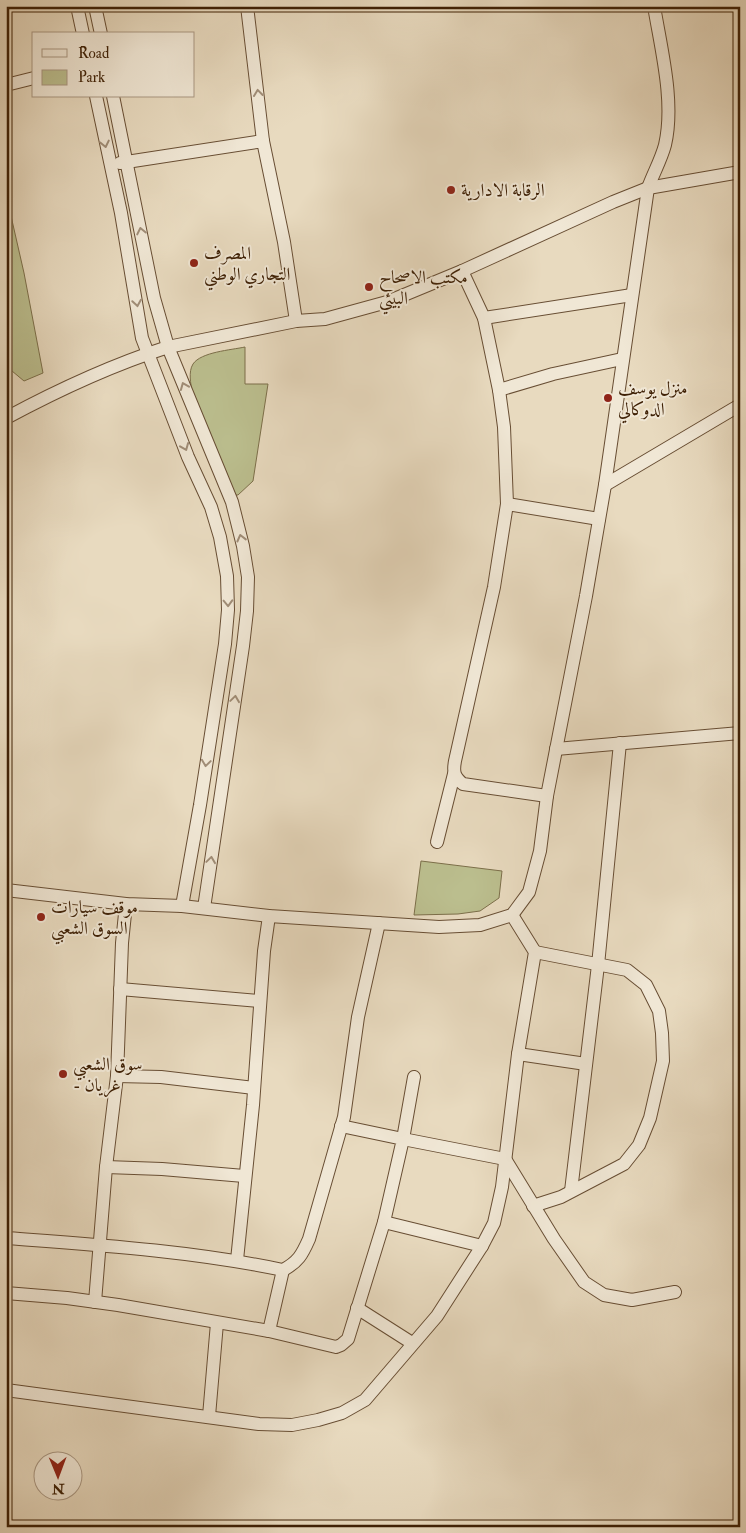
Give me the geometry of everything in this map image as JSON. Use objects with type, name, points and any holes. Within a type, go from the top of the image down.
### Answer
[{"type":"street","points":[[77,6],[83,32]]},
{"type":"street","points":[[95,6],[101,32]]},
{"type":"street","points":[[247,6],[263,141],[284,242],[296,321]]},
{"type":"street","points":[[6,890],[126,904],[182,906],[269,916],[439,927],[480,926],[512,915],[529,892],[540,851],[547,796],[586,596],[605,484],[648,188],[665,146],[669,117],[666,83],[654,6]]},
{"type":"street","points":[[6,84],[32,78]]},
{"type":"street","points":[[96,98],[127,248],[142,338],[188,457],[211,507],[220,537],[227,576],[228,610],[225,644],[182,906]]},
{"type":"street","points":[[113,98],[154,298],[168,347],[232,502],[243,546],[248,577],[243,646],[204,908]]},
{"type":"street","points":[[110,165],[263,141]]},
{"type":"street","points":[[6,418],[67,387],[148,353],[168,347],[296,321],[325,319],[387,302],[462,271],[648,188],[740,172]]},
{"type":"street","points":[[437,842],[454,774],[455,760],[494,586],[507,504],[504,426],[498,390],[484,318],[462,271]]},
{"type":"street","points":[[484,318],[632,296]]},
{"type":"street","points":[[498,390],[553,374],[622,358]]},
{"type":"street","points":[[605,484],[740,405]]},
{"type":"street","points":[[507,504],[599,519]]},
{"type":"street","points":[[225,644],[243,646]]},
{"type":"street","points":[[556,749],[740,733]]},
{"type":"street","points":[[571,1191],[598,964],[620,744]]},
{"type":"street","points":[[454,774],[463,784],[547,796]]},
{"type":"street","points":[[95,1302],[106,1167],[117,1076],[120,989],[126,904]]},
{"type":"street","points":[[6,1390],[259,1424],[292,1425],[342,1413],[365,1400],[437,1316],[482,1246],[494,1223],[502,1187],[518,1054],[535,952],[512,915]]},
{"type":"street","points":[[237,1260],[254,1088],[264,951],[269,916]]},
{"type":"street","points":[[6,1238],[99,1245],[237,1260],[283,1270],[294,1264],[303,1252],[309,1239],[344,1117],[358,1017],[379,923]]},
{"type":"street","points":[[532,1206],[561,1196],[624,1164],[639,1145],[650,1118],[663,1061],[659,1011],[646,985],[627,970],[535,952]]},
{"type":"street","points":[[120,989],[260,1001]]},
{"type":"street","points":[[518,1054],[586,1064]]},
{"type":"street","points":[[117,1076],[160,1077],[254,1088]]},
{"type":"street","points":[[6,1293],[95,1302],[268,1331],[336,1347],[342,1345],[348,1339],[384,1222],[403,1139],[414,1077]]},
{"type":"street","points":[[341,1126],[505,1159],[532,1206],[584,1282],[604,1295],[632,1300],[675,1292]]},
{"type":"street","points":[[106,1167],[162,1169],[244,1176]]},
{"type":"street","points":[[384,1222],[482,1246]]},
{"type":"street","points":[[268,1331],[283,1270]]},
{"type":"street","points":[[357,1308],[412,1343]]},
{"type":"street","points":[[209,1416],[217,1323]]},
{"type":"green space","points":[[6,194],[24,273],[43,373],[24,381],[6,366]]},
{"type":"green space","points":[[245,347],[245,384],[268,384],[253,481],[238,495],[234,495],[192,392],[190,374],[193,364],[203,357],[217,352]]},
{"type":"green space","points":[[421,861],[502,871],[499,898],[480,911],[458,914],[414,915]]},
{"type":"place","name":"الرقابة الادارية","points":[[451,190]]},
{"type":"place","name":"المصرف التجاري الوطني","points":[[194,263]]},
{"type":"place","name":"مكتب الاصحاح البيئي","points":[[369,287]]},
{"type":"place","name":"منزل يوسف الدوكالي","points":[[608,398]]},
{"type":"place","name":"موقف سيارات السوق الشعبي","points":[[41,917]]},
{"type":"place","name":"سوق الشعبي - غريان","points":[[63,1074]]}]
